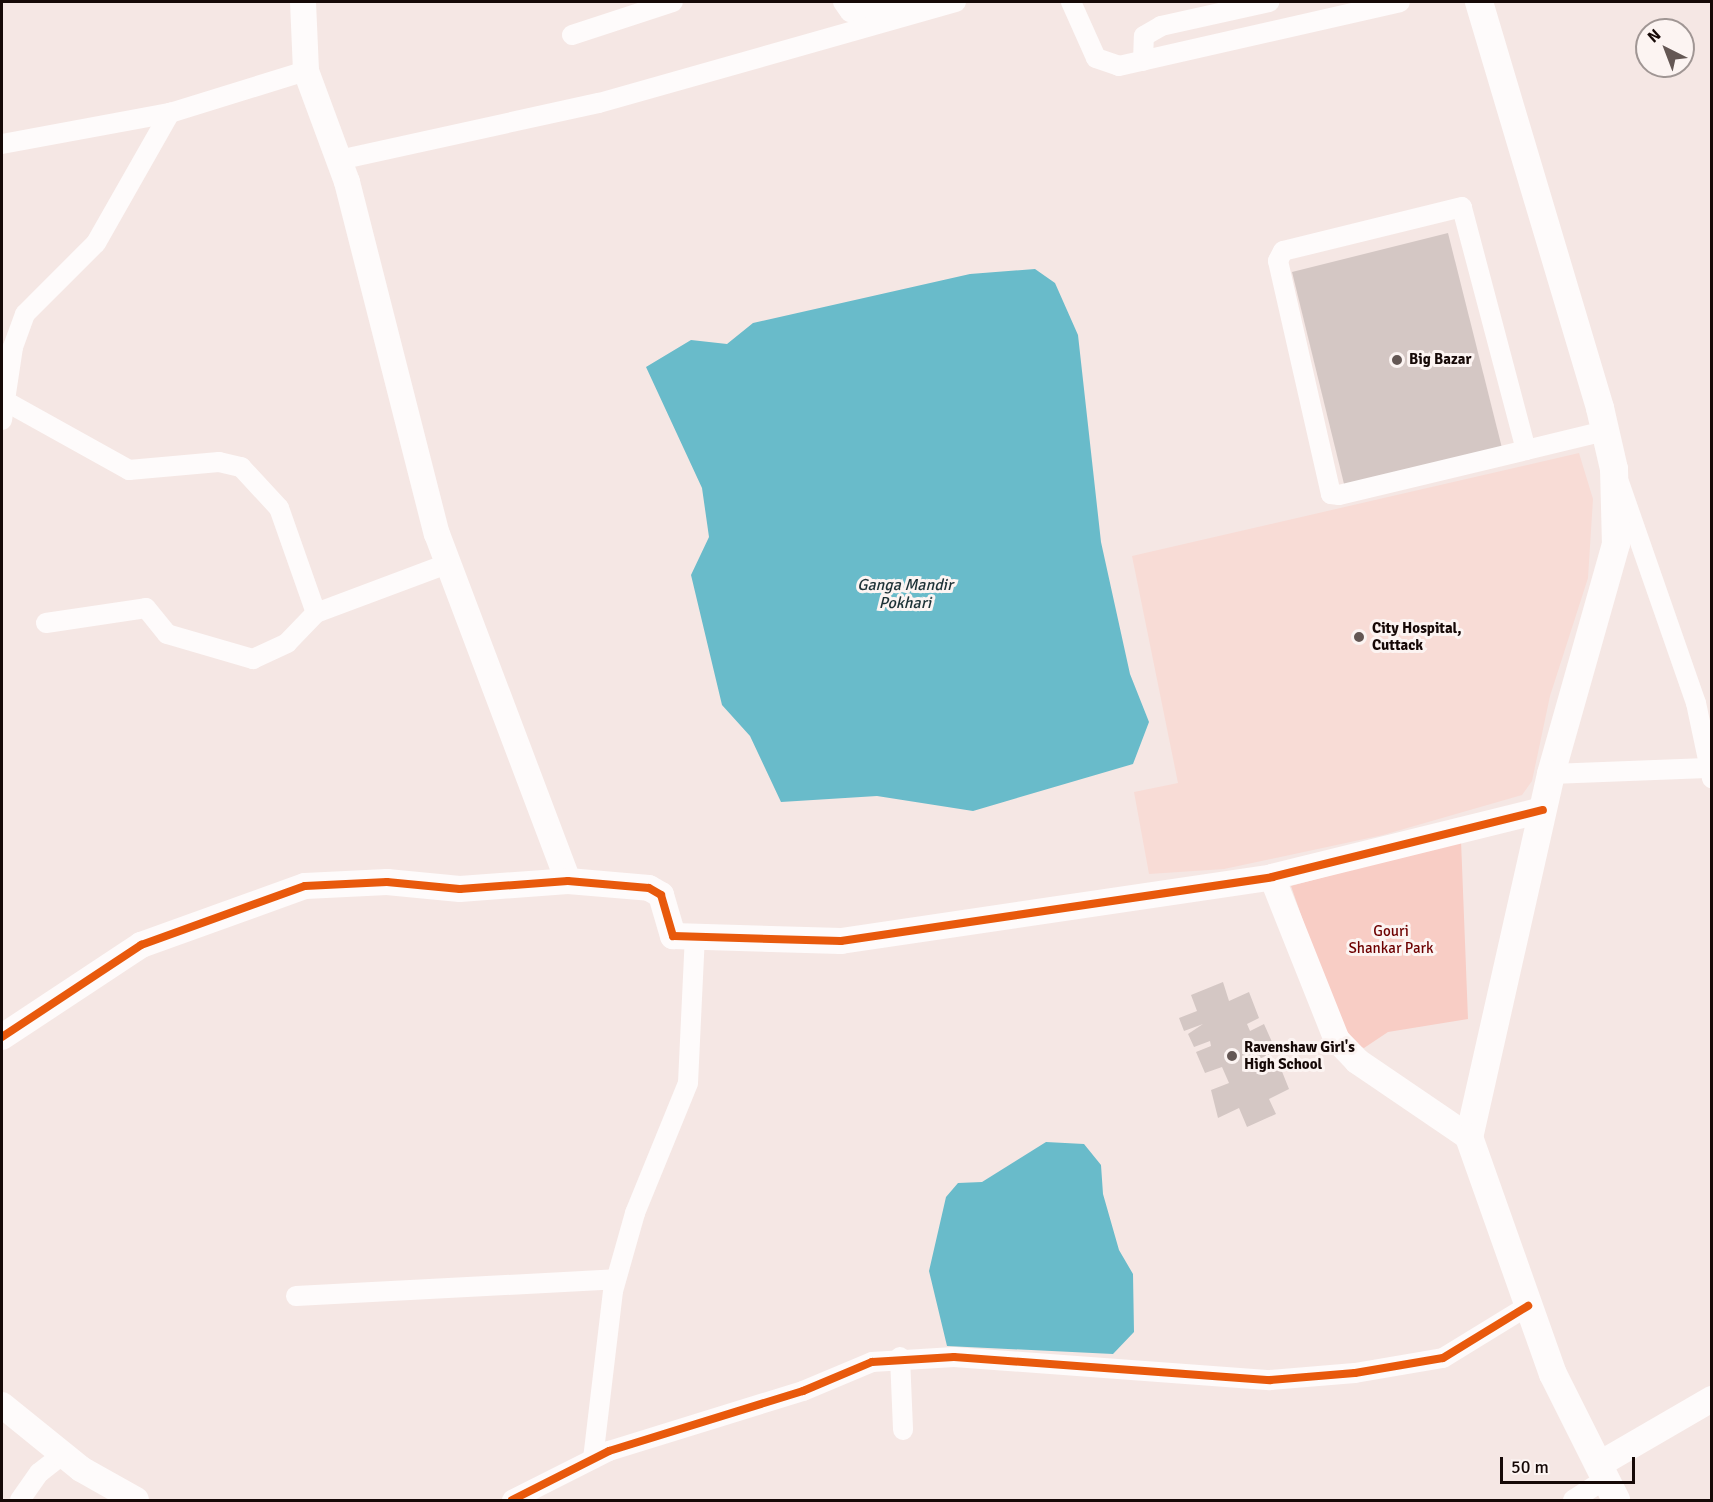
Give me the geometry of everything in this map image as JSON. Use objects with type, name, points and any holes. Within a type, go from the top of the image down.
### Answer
[{"type":"main road","points":[[1479,2],[1605,431],[1614,469],[1616,544],[1551,774],[1469,1137],[1553,1374],[1607,1482]]},
{"type":"street","points":[[303,2],[306,71],[339,160],[447,564],[568,881]]},
{"type":"street","points":[[572,35],[674,2]]},
{"type":"street","points":[[843,2],[850,12],[927,2]]},
{"type":"street","points":[[339,160],[599,103],[956,2]]},
{"type":"street","points":[[1071,2],[1096,58],[1119,66],[1400,2]]},
{"type":"street","points":[[1143,61],[1144,36],[1161,26],[1269,2]]},
{"type":"street","points":[[2,144],[170,113],[306,71]]},
{"type":"street","points":[[170,113],[96,243],[25,314],[5,370],[3,411],[129,470],[219,462],[241,467],[279,508],[316,613]]},
{"type":"street","points":[[1527,450],[1462,207],[1283,251],[1278,261],[1331,494],[1527,450],[1605,431]]},
{"type":"street","points":[[1551,774],[1709,773],[1696,703],[1653,568],[1614,469]]},
{"type":"street","points":[[46,623],[146,608],[167,633],[253,659],[288,643],[316,613],[447,564]]},
{"type":"street","points":[[2,1037],[141,945],[304,886],[387,882],[460,888],[568,881],[649,888],[661,895],[673,936],[841,941],[1272,877],[1543,810]]},
{"type":"street","points":[[1272,877],[1337,1040],[1357,1061],[1469,1137]]},
{"type":"street","points":[[593,1459],[616,1279],[635,1214],[688,1083],[695,936]]},
{"type":"street","points":[[296,1296],[616,1279]]},
{"type":"street","points":[[512,1500],[593,1459],[900,1357],[1270,1380],[1443,1358],[1528,1306]]},
{"type":"street","points":[[900,1357],[903,1430]]},
{"type":"street","points":[[1573,1500],[1607,1482],[1712,1399]]},
{"type":"street","points":[[2,1405],[63,1454],[136,1500]]},
{"type":"street","points":[[20,1500],[39,1473],[63,1454]]},
{"type":"shaded area","name":"City Hospital, Cuttack","points":[[1579,453],[1593,499],[1588,578],[1550,696],[1532,781],[1522,795],[1383,835],[1224,869],[1149,874],[1134,792],[1178,783],[1132,556]]},
{"type":"green space","name":"Gouri Shankar Park","points":[[1461,840],[1468,1019],[1388,1032],[1364,1048],[1352,1044],[1337,1019],[1291,886]]},
{"type":"water","name":"Ganga Mandir Pokhari","points":[[1035,269],[1055,283],[1078,335],[1101,542],[1130,674],[1149,722],[1133,764],[973,811],[877,796],[781,802],[750,736],[722,705],[691,575],[709,537],[702,488],[646,367],[691,340],[727,344],[753,323],[970,274]]},
{"type":"water","points":[[1046,1142],[1084,1144],[1101,1165],[1103,1194],[1119,1250],[1133,1274],[1134,1332],[1113,1354],[947,1346],[929,1271],[946,1197],[958,1183],[982,1182]]},
{"type":"building","name":"Big Bazar","points":[[1448,233],[1502,448],[1345,488],[1292,272]]},
{"type":"building","name":"Ravenshaw Girl's High School","points":[[1223,982],[1229,1001],[1249,992],[1259,1018],[1247,1024],[1250,1031],[1264,1024],[1276,1051],[1259,1059],[1264,1070],[1279,1064],[1289,1089],[1269,1099],[1276,1114],[1247,1127],[1239,1108],[1218,1118],[1211,1090],[1229,1083],[1222,1067],[1205,1073],[1196,1052],[1211,1046],[1210,1041],[1194,1047],[1188,1034],[1203,1024],[1184,1031],[1179,1018],[1197,1011],[1191,995]]},
{"type":"cycle path","points":[[2,1037],[141,945],[305,886],[387,882],[460,889],[568,881],[649,888],[661,895],[673,936],[841,941],[1272,877],[1543,810]]},
{"type":"cycle path","points":[[512,1500],[609,1451],[803,1391],[872,1362],[954,1357],[1270,1380],[1355,1373],[1443,1358],[1528,1306]]},
{"type":"place","name":"Big Bazar","points":[[1397,360]]},
{"type":"place","name":"City Hospital, Cuttack","points":[[1359,637]]},
{"type":"place","name":"Ravenshaw Girl's High School","points":[[1232,1056]]}]
